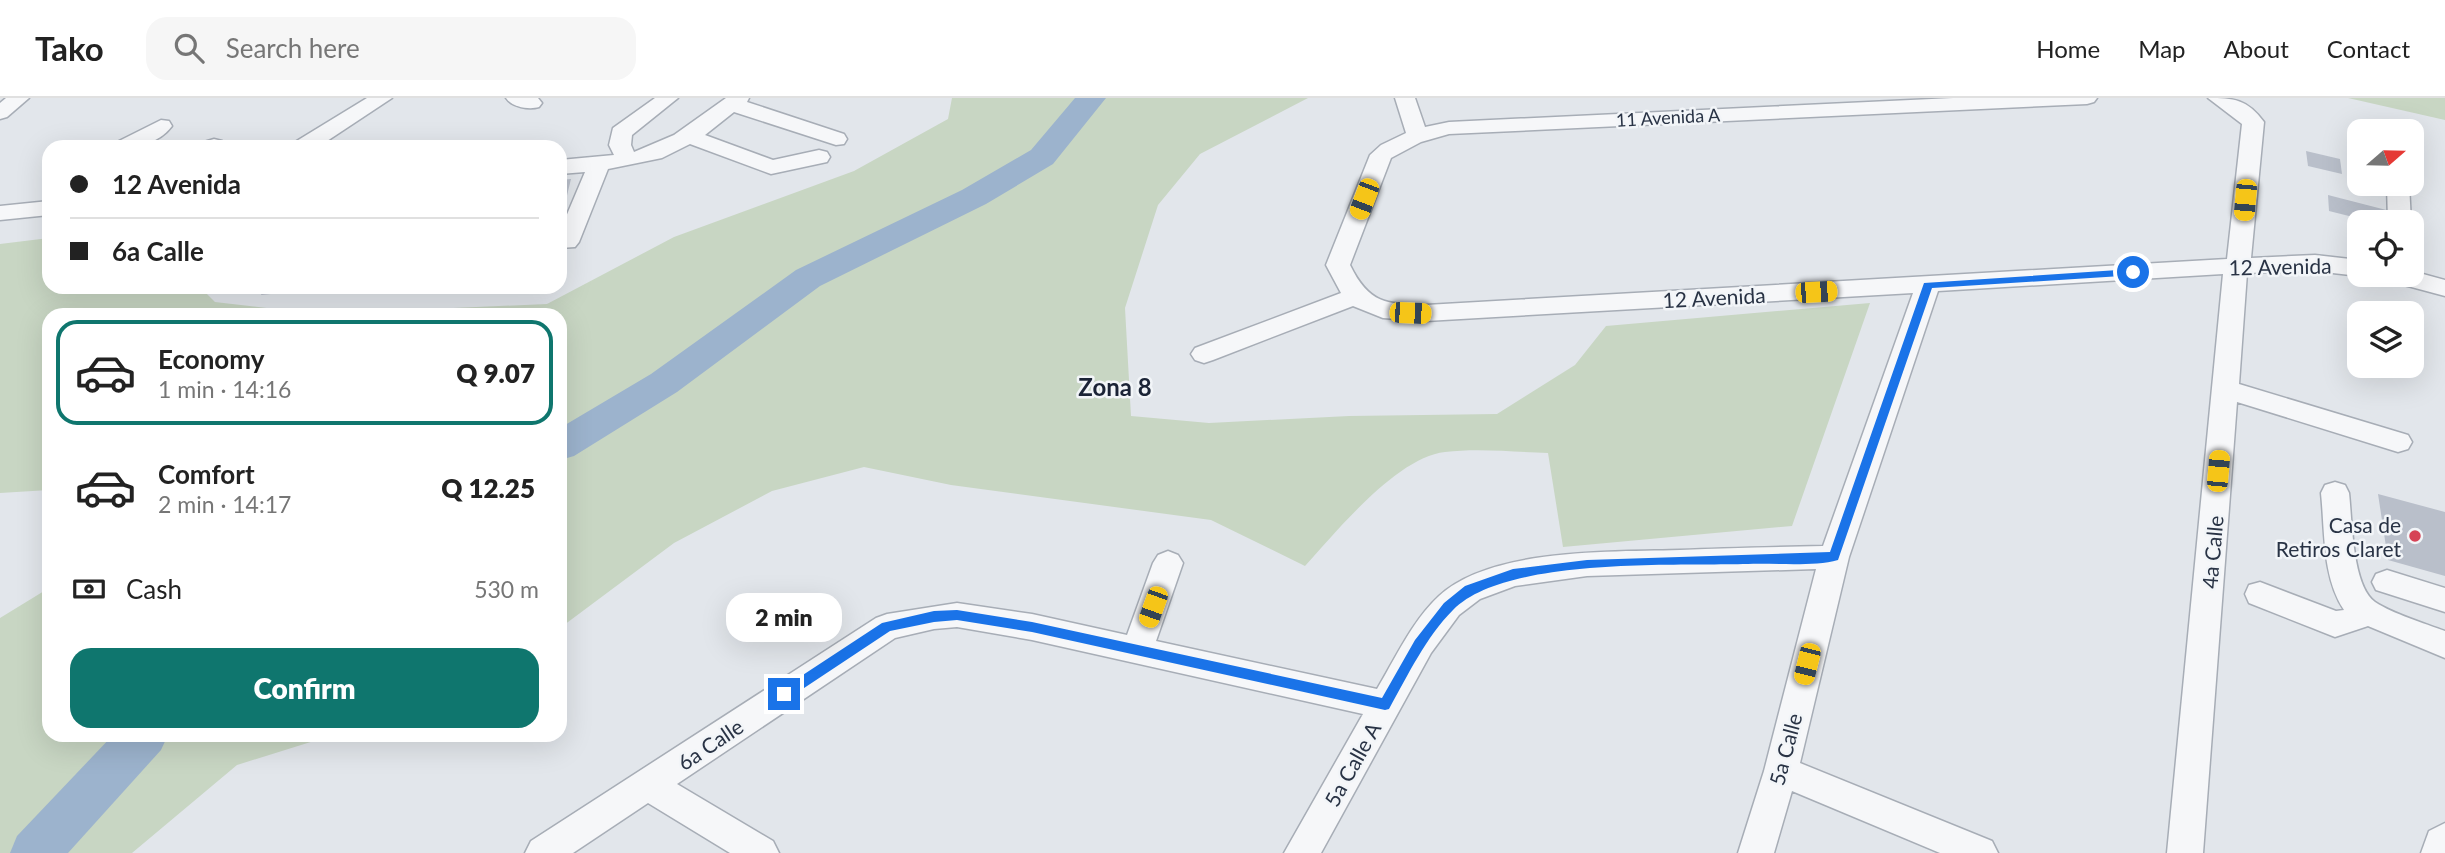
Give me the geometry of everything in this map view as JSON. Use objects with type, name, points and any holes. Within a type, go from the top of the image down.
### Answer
[{"type":"street","points":[[0,113],[19,98]]},
{"type":"street","points":[[314,140],[382,98]]},
{"type":"street","points":[[628,160],[620,145],[621,133],[668,98]]},
{"type":"street","points":[[1204,354],[1359,300],[1338,265],[1381,155],[1417,134],[1405,98]]},
{"type":"street","points":[[1552,98],[1564,122]]},
{"type":"street","points":[[1620,98],[1631,119]]},
{"type":"street","name":"11 Avenida A","points":[[1417,134],[1449,128],[1631,119],[1743,106],[2087,98]]},
{"type":"street","name":"4a Calle","points":[[2185,853],[2236,266],[2241,252],[2252,122],[2235,106],[2220,99]]},
{"type":"street","points":[[567,166],[628,160],[655,152],[688,136],[735,101],[836,139]]},
{"type":"street","points":[[137,140],[161,126]]},
{"type":"street","points":[[688,136],[771,167],[819,158]]},
{"type":"street","points":[[568,242],[600,163]]},
{"type":"street","points":[[10,212],[42,196]]},
{"type":"street","points":[[10,212],[42,209]]},
{"type":"street","name":"12 Avenida","points":[[1359,300],[1395,312],[1426,313],[2236,266],[2315,262],[2347,266]]},
{"type":"street","points":[[2424,282],[2445,288]]},
{"type":"street","name":"5a Calle","points":[[1756,853],[1781,771],[1834,557],[1928,285]]},
{"type":"street","points":[[2226,389],[2398,442]]},
{"type":"street","points":[[2335,492],[2350,595],[2364,611],[2445,645]]},
{"type":"street","name":"5a Calle A","points":[[1302,853],[1420,643],[1448,606],[1469,590],[1513,574],[1587,564],[1834,557]]},
{"type":"street","points":[[1137,650],[1168,563]]},
{"type":"street","points":[[2387,582],[2445,600]]},
{"type":"street","points":[[2260,594],[2335,624],[2348,624],[2364,611]]},
{"type":"street","name":"6a Calle","points":[[542,853],[887,627],[934,617],[957,615],[1032,627],[1385,705]]},
{"type":"street","points":[[1781,771],[1980,853]]},
{"type":"street","points":[[649,785],[761,853]]},
{"type":"street","points":[[2439,853],[2441,842],[2445,839]]},
{"type":"green space","points":[[952,98],[1308,98],[1200,154],[1158,205],[1125,308],[1131,416],[1209,423],[1349,416],[1497,414],[1575,365],[1606,326],[1870,303],[1792,526],[1563,547],[1548,453],[1483,450],[1445,452],[1426,457],[1388,481],[1350,516],[1305,566],[1211,520],[951,485],[864,467],[772,491],[674,543],[567,623],[567,308],[455,308],[547,304],[674,237],[854,171],[948,119]]},
{"type":"green space","points":[[2348,98],[2445,98],[2445,120]]},
{"type":"green space","points":[[42,239],[42,294],[207,294],[215,302],[266,308],[42,308],[42,490],[0,493],[0,244]]},
{"type":"green space","points":[[42,592],[42,742],[311,742],[237,765],[132,853],[0,853],[0,618]]},
{"type":"building","points":[[2306,151],[2340,159],[2342,174],[2308,166]]},
{"type":"building","points":[[567,179],[571,179],[567,196]]},
{"type":"building","points":[[2328,195],[2386,210],[2347,210],[2347,216],[2329,211]]},
{"type":"building","name":"Casa de Retiros Claret","points":[[2378,494],[2445,512],[2445,576],[2388,560]]},
{"type":"waterway","points":[[567,442],[664,383],[808,278],[974,197],[1042,157],[1091,98]]},
{"type":"waterway","points":[[35,853],[138,742]]},
{"type":"place","name":"Casa de Retiros Claret","points":[[2415,536]]},
{"type":"district","name":"Zona 8","points":[[1115,386]]},
{"type":"route","points":[[784,694],[887,627],[957,615],[1032,627],[1385,705],[1420,643],[1448,606],[1469,590],[1513,574],[1587,564],[1834,557],[1928,285],[2133,272]]}]
